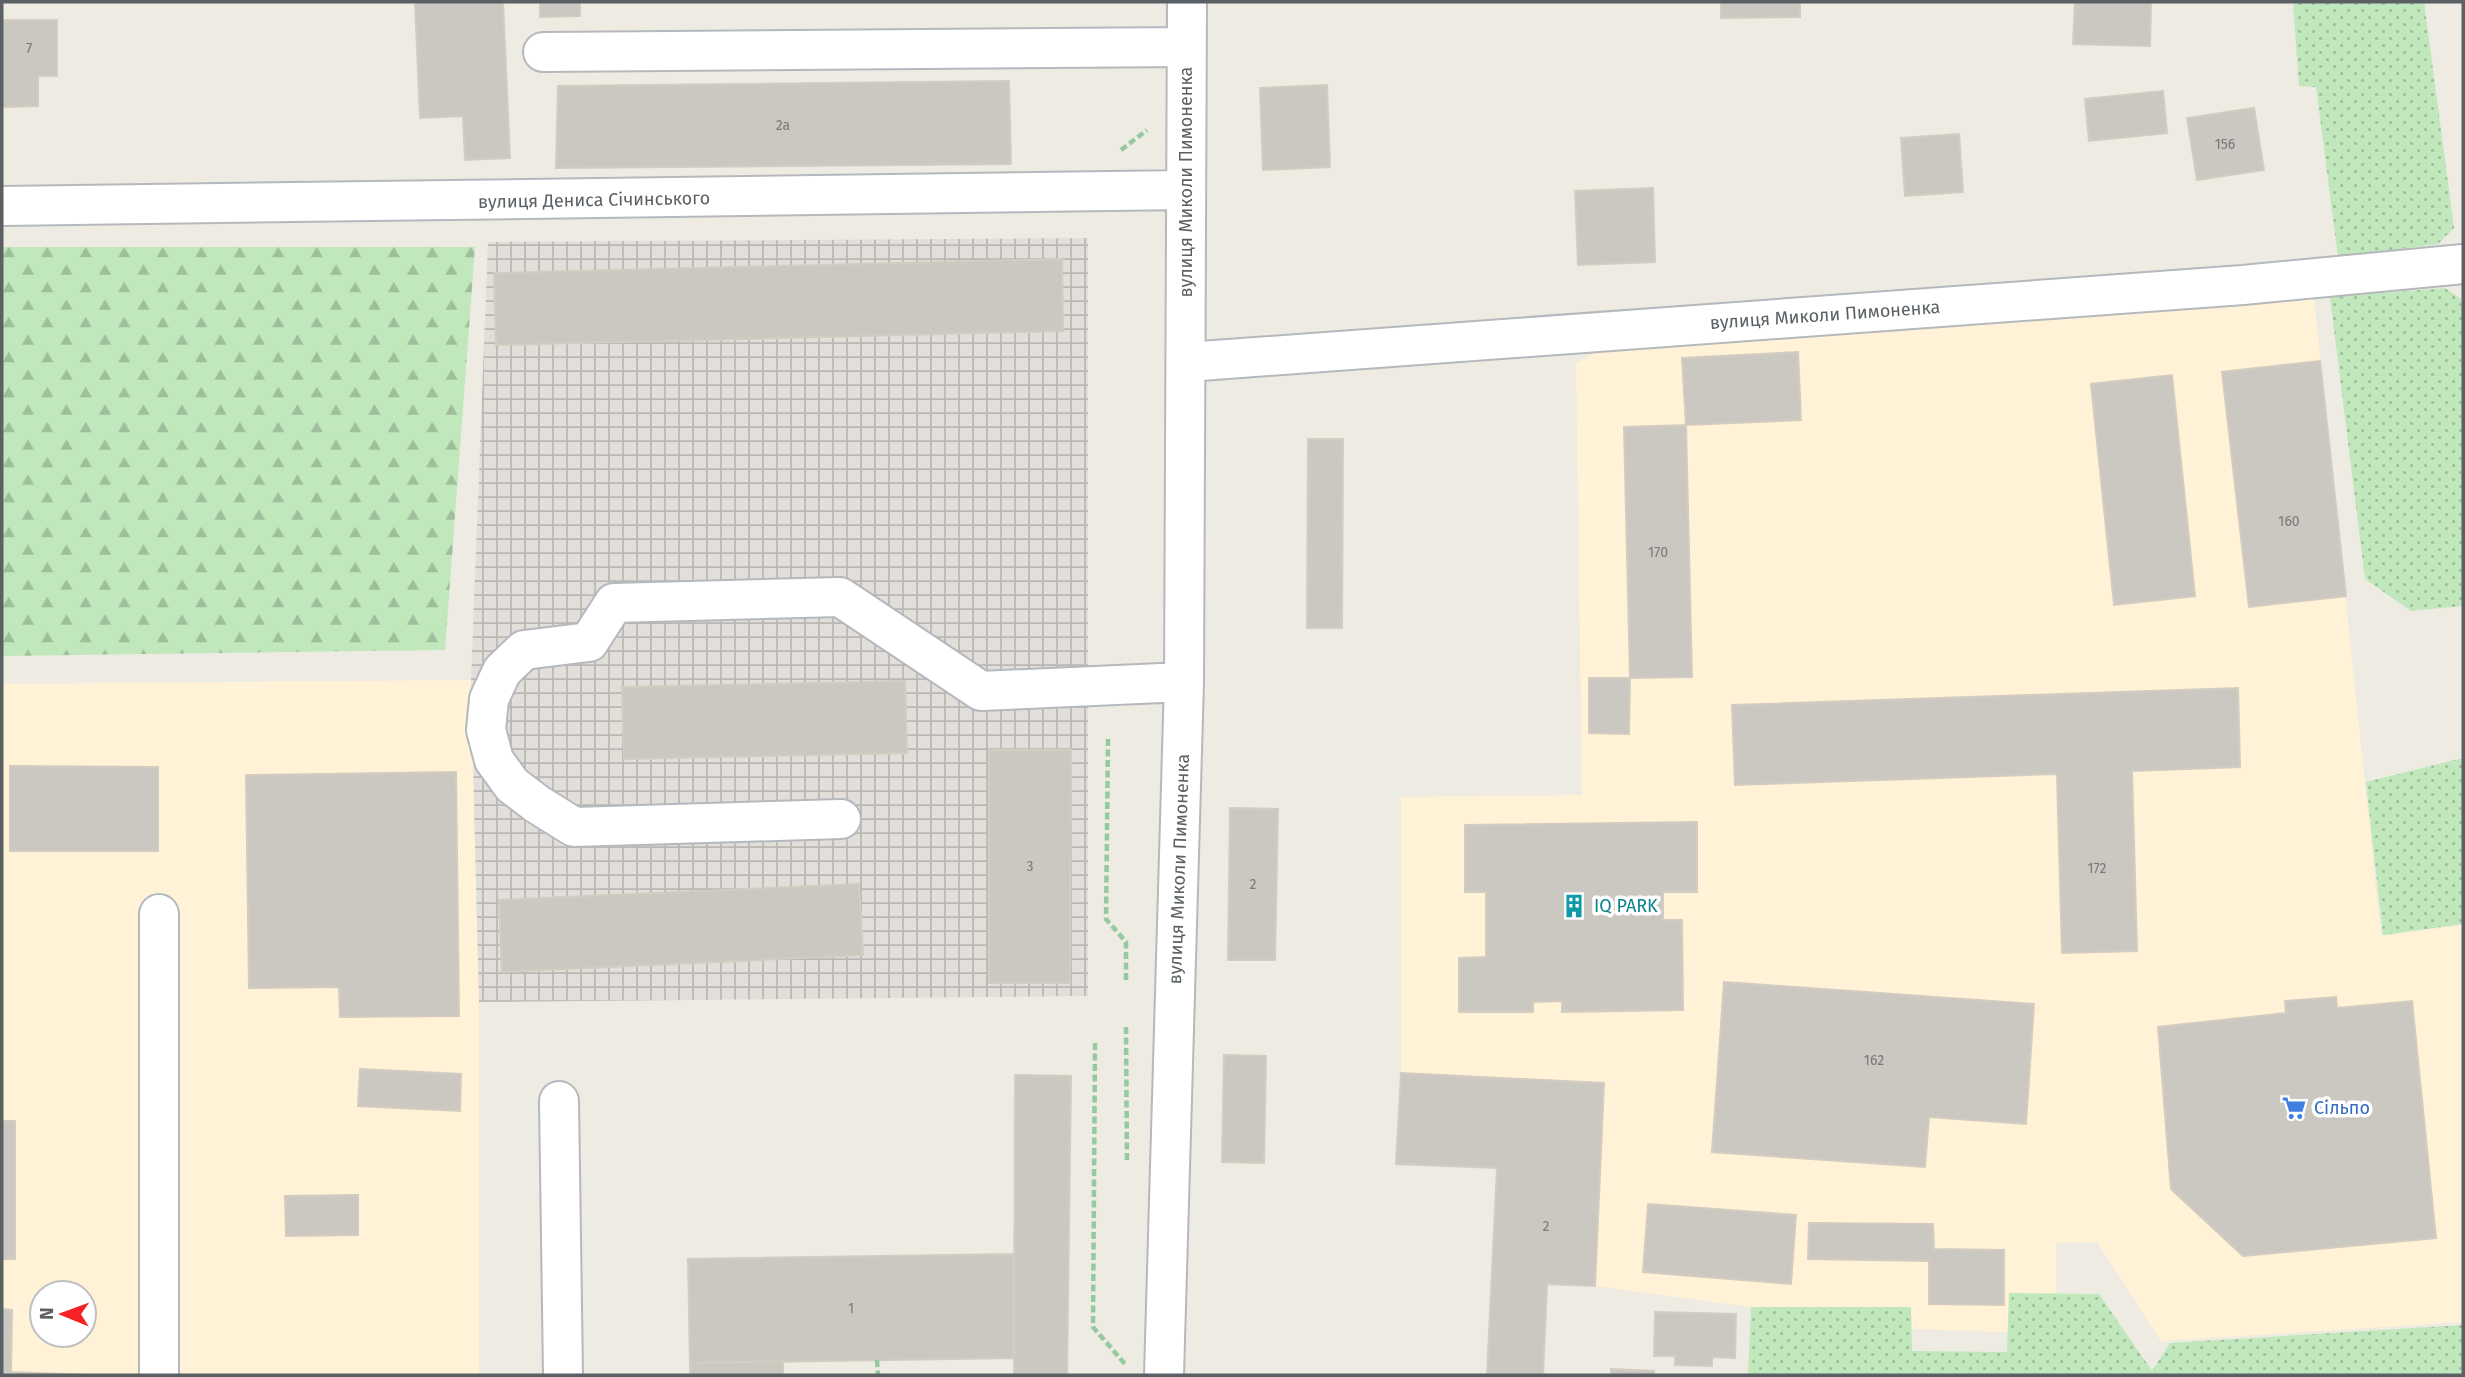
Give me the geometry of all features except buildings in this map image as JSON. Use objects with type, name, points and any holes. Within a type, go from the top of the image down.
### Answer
[{"type":"street","name":"вулиця Миколи Пимоненка","points":[[1164,1375],[1185,682],[1187,2]]},
{"type":"street","points":[[543,52],[1186,47]]},
{"type":"street","name":"вулиця Дениса Січинського","points":[[2,206],[542,201],[1185,190]]},
{"type":"street","name":"вулиця Миколи Пимоненка","points":[[1187,362],[2243,285],[2463,264]]},
{"type":"street","points":[[841,819],[574,827],[512,785],[494,760],[486,730],[489,699],[502,671],[524,650],[589,642],[614,603],[840,597],[981,691],[1185,682]]},
{"type":"street","points":[[159,914],[159,1375]]},
{"type":"street","points":[[559,1101],[563,1375]]},
{"type":"path","points":[[1108,740],[1106,919],[1126,942],[1126,982]]},
{"type":"path","points":[[1126,1027],[1128,1168]]},
{"type":"path","points":[[1095,1043],[1093,1327],[1125,1362]]},
{"type":"path","points":[[1124,1375],[1125,1351]]},
{"type":"path","points":[[877,1360],[878,1375]]},
{"type":"shaded area","points":[[1088,238],[1088,996],[479,1002],[471,680],[488,242]]},
{"type":"shaded area","points":[[2314,298],[2381,936],[2463,925],[2463,1322],[2161,1341],[2097,1242],[2056,1243],[2057,1334],[1913,1329],[1595,1286],[1604,1083],[1401,1073],[1401,797],[1582,795],[1576,363],[1601,350]]},
{"type":"shaded area","points":[[471,680],[479,1003],[479,1375],[2,1375],[2,684]]},
{"type":"green space","points":[[2293,2],[2424,2],[2454,228],[2438,244],[2338,257],[2316,87],[2299,86]]},
{"type":"green space","points":[[2,247],[475,247],[445,650],[2,656]]},
{"type":"green space","points":[[2445,288],[2461,299],[2463,313],[2463,606],[2411,611],[2365,579],[2330,297]]},
{"type":"green space","points":[[2463,758],[2463,924],[2383,935],[2366,782]]},
{"type":"green space","points":[[2009,1293],[2099,1294],[2152,1371],[2170,1343],[2463,1325],[2463,1375],[1748,1375],[1751,1307],[1911,1307],[1912,1351],[2007,1352]]},
{"type":"place","name":"IQ PARK","points":[[1574,906]]},
{"type":"place","name":"Сільпо","points":[[2294,1108]]}]
